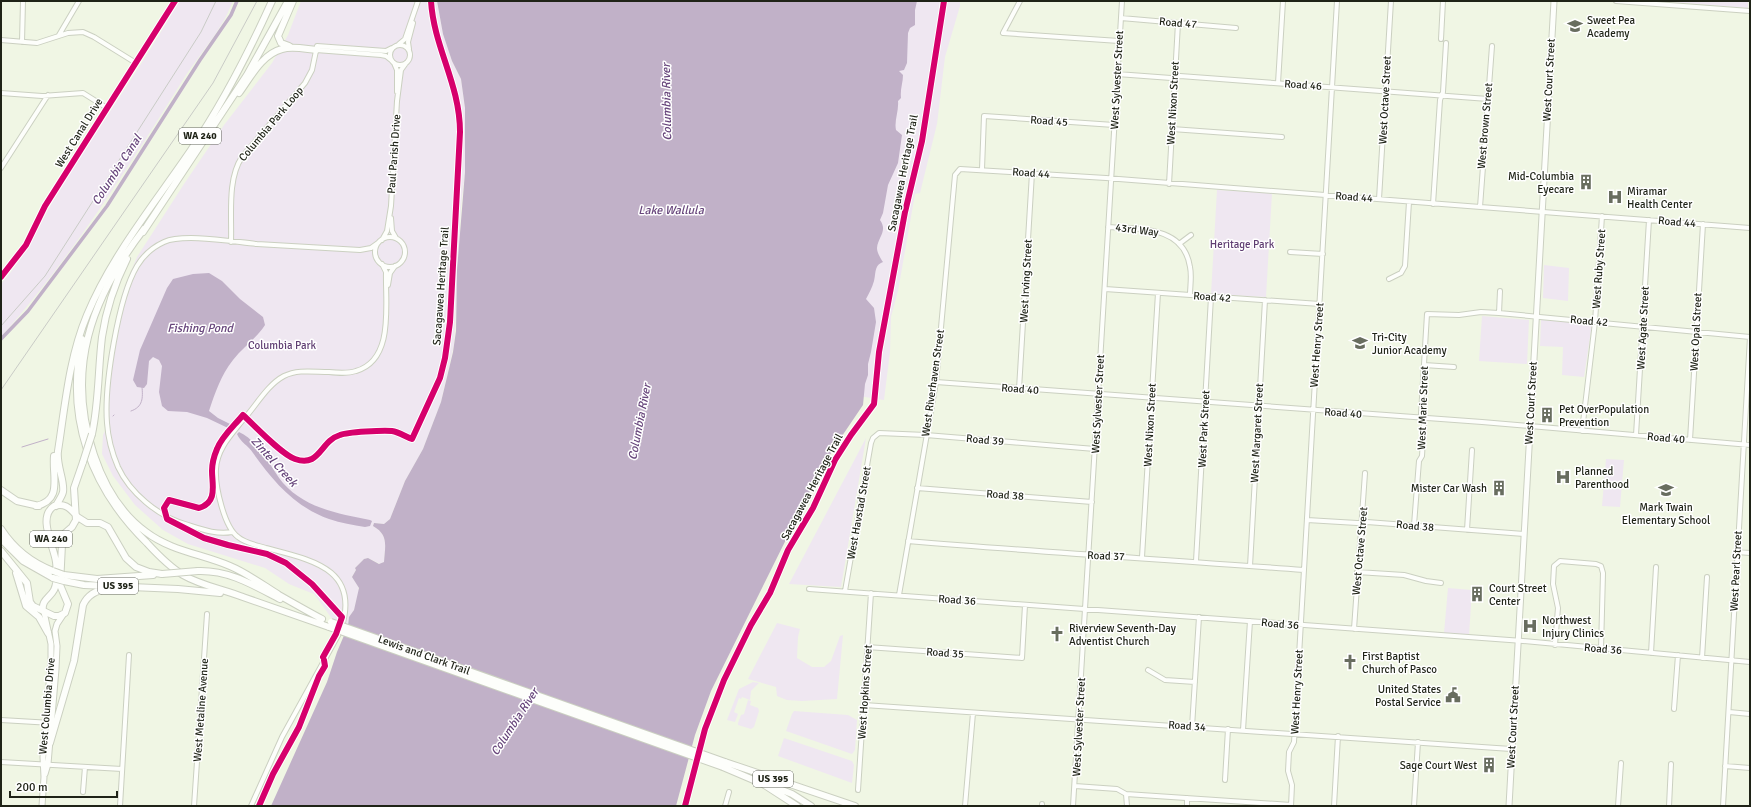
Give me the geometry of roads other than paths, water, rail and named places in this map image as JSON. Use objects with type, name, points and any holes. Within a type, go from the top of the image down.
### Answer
[{"type":"highway","name":"WA 240","points":[[44,611],[44,602],[55,589],[57,576],[56,559],[46,519],[48,512],[55,506],[63,491],[57,458],[73,362],[82,328],[93,302],[114,263],[204,131],[247,54],[272,1]]},
{"type":"highway","name":"WA 240","points":[[63,615],[68,606],[60,585],[62,544],[64,534],[75,524],[76,515],[74,488],[92,434],[101,344],[107,312],[122,270],[144,229],[213,128],[259,55],[288,1]]},
{"type":"highway","points":[[293,1],[280,30],[279,40],[287,46],[317,48]]},
{"type":"highway","points":[[213,128],[258,67],[270,54],[286,48],[317,48]]},
{"type":"highway","points":[[144,229],[119,265],[102,297],[91,325],[84,353],[81,384],[84,415],[89,440],[103,477],[126,514],[151,536],[176,548],[230,566],[322,619]]},
{"type":"highway","points":[[114,263],[88,318],[82,340],[78,366],[77,392],[80,420],[83,438],[92,466],[108,497],[127,523],[174,569],[197,582],[243,597]]},
{"type":"highway","points":[[36,506],[48,501],[54,492],[54,451],[66,404]]},
{"type":"highway","points":[[1,490],[17,501],[36,506],[66,505],[87,523],[100,523],[108,527],[126,558],[133,566],[142,570],[162,574]]},
{"type":"highway","name":"Lewis and Clark Trail","points":[[1,529],[10,542],[53,575]]},
{"type":"highway","name":"Lewis and Clark Trail","points":[[1,539],[13,553],[23,561],[53,575],[84,585],[212,592],[243,597],[330,624],[724,764],[855,806]]},
{"type":"highway","points":[[1,551],[27,583],[31,604],[54,616],[63,615]]},
{"type":"highway","points":[[14,567],[26,606],[38,617],[48,633]]},
{"type":"highway","name":"Lewis and Clark Trail","points":[[64,578],[97,579],[198,571],[216,572],[238,577],[330,624]]},
{"type":"highway","points":[[50,743],[74,661],[82,608],[85,600],[99,590],[140,587]]},
{"type":"highway","name":"Lewis and Clark Trail","points":[[724,764],[763,784],[797,806]]},
{"type":"highway","points":[[763,784],[778,788],[811,806]]},
{"type":"highway","points":[[821,795],[847,806]]},
{"type":"main road","name":"West Court Street","points":[[1509,806],[1535,317],[1554,1]]},
{"type":"main road","name":"West Columbia Drive","points":[[44,611],[52,660],[49,723],[50,743],[45,764]]},
{"type":"main road","name":"West Columbia Drive","points":[[42,806],[56,655],[55,631],[57,624],[63,615]]},
{"type":"street","points":[[22,42],[23,1]]},
{"type":"street","points":[[58,36],[79,1]]},
{"type":"street","name":"West Canal Drive","points":[[1,277],[26,245],[45,206],[175,1]]},
{"type":"street","points":[[317,48],[386,51],[405,39],[418,1]]},
{"type":"street","points":[[1020,1],[1003,32],[1119,41]]},
{"type":"street","name":"West Sylvester Street","points":[[1073,806],[1122,1]]},
{"type":"street","points":[[1278,83],[1283,1]]},
{"type":"street","name":"West Henry Street","points":[[1291,806],[1292,785],[1288,771],[1289,754],[1294,744],[1337,1]]},
{"type":"street","name":"West Octave Street","points":[[1379,199],[1391,1]]},
{"type":"street","points":[[1441,39],[1444,1]]},
{"type":"street","points":[[1616,1],[1750,11]]},
{"type":"street","points":[[317,48],[381,55],[386,56],[400,65],[406,63],[409,58],[408,42],[414,12]]},
{"type":"street","name":"Road 47","points":[[1121,18],[1236,28]]},
{"type":"street","name":"West Nixon Street","points":[[1169,184],[1178,23]]},
{"type":"street","points":[[1,40],[42,42],[75,32],[87,33],[136,63]]},
{"type":"street","points":[[1433,204],[1440,100],[1446,43]]},
{"type":"street","points":[[399,44],[406,47],[409,51]]},
{"type":"street","name":"West Brown Street","points":[[1480,207],[1492,46]]},
{"type":"street","name":"Columbia Park Loop","points":[[231,242],[233,183],[236,168],[242,157],[305,83],[312,70],[317,48]]},
{"type":"street","points":[[392,48],[390,53],[392,61]]},
{"type":"street","name":"Paul Parish Drive","points":[[380,241],[387,232],[391,206],[397,101],[397,70],[392,61]]},
{"type":"street","name":"Paul Parish Drive","points":[[397,101],[401,70],[406,63]]},
{"type":"street","name":"Road 46","points":[[1117,74],[1180,76],[1488,99]]},
{"type":"street","points":[[1,93],[48,95],[83,93],[107,108]]},
{"type":"street","points":[[1,168],[48,95]]},
{"type":"street","name":"Road 45","points":[[982,169],[984,116],[1114,126]]},
{"type":"street","points":[[1172,129],[1282,138]]},
{"type":"street","name":"Road 44","points":[[958,170],[963,168],[982,169],[1750,228]]},
{"type":"street","name":"West Riverhaven Street","points":[[899,595],[936,382],[955,175],[958,170]]},
{"type":"street","name":"West Irving Street","points":[[1019,389],[1032,173]]},
{"type":"street","points":[[1389,279],[1401,273],[1405,266],[1409,202]]},
{"type":"street","name":"Paul Parish Drive","points":[[391,206],[392,231],[397,239]]},
{"type":"street","name":"West Ruby Street","points":[[1582,431],[1595,322],[1602,216]]},
{"type":"street","name":"West Agate Street","points":[[1636,435],[1649,220]]},
{"type":"street","name":"West Opal Street","points":[[1690,440],[1703,224]]},
{"type":"street","name":"43rd Way","points":[[1108,227],[1156,231],[1166,234],[1179,244],[1187,256],[1190,267],[1190,295]]},
{"type":"street","points":[[1179,244],[1191,234]]},
{"type":"street","points":[[251,806],[288,725],[341,630],[345,614],[346,601],[337,579],[321,565],[307,559],[246,542],[232,532],[225,519],[216,473],[219,454],[237,427],[273,385],[286,376],[302,372],[354,372],[371,364],[377,356],[383,344],[390,273],[402,259],[404,252],[402,244],[397,239],[391,237],[380,241],[371,248],[360,250]]},
{"type":"street","points":[[232,532],[218,534],[176,521],[160,512],[142,498],[127,482],[118,467],[110,443],[107,420],[110,371],[118,327],[128,286],[141,260],[155,247],[171,240],[186,239],[360,250],[372,253],[382,264],[386,271],[387,294]]},
{"type":"street","points":[[377,259],[375,252],[380,241]]},
{"type":"street","points":[[1290,252],[1323,254]]},
{"type":"street","points":[[382,264],[389,267],[397,265]]},
{"type":"street","name":"Road 42","points":[[1105,289],[1320,304]]},
{"type":"street","points":[[1499,314],[1500,291]]},
{"type":"street","name":"West Nixon Street","points":[[1142,557],[1158,293]]},
{"type":"street","name":"West Park Street","points":[[1196,561],[1212,296]]},
{"type":"street","name":"West Margaret Street","points":[[1250,566],[1265,300]]},
{"type":"street","name":"Road 42","points":[[1427,314],[1459,315],[1481,312],[1750,337]]},
{"type":"street","name":"West Marie Street","points":[[1414,526],[1418,461],[1422,456],[1424,429],[1424,422],[1421,414],[1427,314]]},
{"type":"street","name":"West Pearl Street","points":[[1723,806],[1750,337]]},
{"type":"street","points":[[1424,365],[1454,367]]},
{"type":"street","name":"Road 40","points":[[936,382],[1530,426],[1750,445]]},
{"type":"street","name":"Road 39","points":[[876,435],[884,432],[1095,449]]},
{"type":"street","name":"West Havstad Street","points":[[845,591],[871,443],[876,435]]},
{"type":"street","points":[[1467,530],[1472,450]]},
{"type":"street","name":"West Octave Street","points":[[1354,629],[1365,473]]},
{"type":"street","name":"Road 38","points":[[917,488],[1092,502]]},
{"type":"street","name":"Road 38","points":[[1307,520],[1524,534]]},
{"type":"street","name":"Road 37","points":[[908,542],[1142,557],[1304,570]]},
{"type":"street","points":[[1737,552],[1750,553]]},
{"type":"street","points":[[1555,645],[1558,608],[1552,578],[1553,568],[1556,562],[1561,561],[1596,564],[1601,566],[1603,573],[1601,649]]},
{"type":"street","points":[[1650,653],[1656,567]]},
{"type":"street","points":[[1358,572],[1404,575],[1426,582],[1441,583]]},
{"type":"street","points":[[1702,658],[1707,577]]},
{"type":"street","name":"Road 36","points":[[809,588],[1517,641],[1750,662]]},
{"type":"street","name":"West Hopkins Street","points":[[858,790],[871,593]]},
{"type":"street","name":"Road 35","points":[[867,647],[1022,658],[1025,605]]},
{"type":"street","name":"West Metaline Avenue","points":[[194,806],[207,614]]},
{"type":"street","points":[[1192,727],[1199,617]]},
{"type":"street","points":[[1243,730],[1250,621]]},
{"type":"street","points":[[120,806],[129,655]]},
{"type":"street","points":[[1674,709],[1678,655]]},
{"type":"street","points":[[1148,670],[1166,680],[1195,682]]},
{"type":"street","name":"Road 34","points":[[864,705],[1294,733],[1511,749]]},
{"type":"street","points":[[1729,712],[1750,714]]},
{"type":"street","points":[[965,806],[973,713]]},
{"type":"street","points":[[1,720],[49,723]]},
{"type":"street","points":[[1225,780],[1228,729]]},
{"type":"street","points":[[1334,806],[1338,736]]},
{"type":"street","points":[[1414,806],[1418,742]]},
{"type":"street","points":[[1,762],[122,769]]},
{"type":"street","points":[[1618,806],[1621,763]]},
{"type":"street","points":[[1669,806],[1671,764]]},
{"type":"street","points":[[1726,766],[1750,768]]},
{"type":"street","points":[[84,792],[85,767]]},
{"type":"street","points":[[1075,786],[1117,789],[1126,794],[1187,798],[1225,804],[1291,806]]},
{"type":"street","points":[[725,806],[729,792]]},
{"type":"street","points":[[1126,794],[1127,806]]},
{"type":"street","points":[[1187,798],[1187,806]]},
{"type":"water","name":"Lake Wallula","points":[[437,1],[917,1],[915,10],[915,25],[910,28],[908,33],[907,63],[904,70],[899,71],[903,75],[903,78],[901,98],[898,101],[896,130],[902,135],[898,163],[888,185],[883,213],[880,220],[883,231],[877,248],[878,254],[883,262],[877,267],[873,284],[866,299],[874,308],[876,322],[868,364],[868,375],[865,384],[863,405],[821,469],[711,691],[695,735],[676,806],[271,806],[327,682],[348,626],[349,617],[354,610],[359,588],[352,577],[356,570],[355,568],[364,559],[368,558],[379,564],[384,562],[384,537],[378,529],[373,526],[374,523],[384,524],[390,519],[405,481],[423,449],[441,402],[453,352],[456,331],[457,270],[465,172],[465,108],[461,79],[452,61],[443,34]]},
{"type":"water","name":"Fishing Pond","points":[[209,273],[222,281],[240,299],[263,317],[265,325],[258,335],[237,355],[229,366],[222,378],[209,411],[218,418],[230,424],[228,428],[207,418],[187,412],[168,411],[162,406],[159,392],[162,366],[159,360],[153,357],[149,361],[147,384],[144,388],[137,387],[133,380],[140,350],[167,288],[173,279],[193,274]]},
{"type":"water","points":[[239,432],[246,436],[258,448],[278,477],[292,492],[323,509],[370,520],[372,521],[370,526],[365,527],[342,523],[317,514],[306,508],[277,483],[240,439],[237,434]]},
{"type":"waterway","name":"Columbia Canal","points":[[1,339],[28,311],[107,206],[200,60],[231,15],[237,1]]},
{"type":"waterway","name":"Zintel Creek","points":[[131,411],[140,405],[142,387]]},
{"type":"waterway","name":"Zintel Creek","points":[[22,447],[48,439]]},
{"type":"railway","points":[[1,326],[45,276],[201,32],[216,1]]},
{"type":"railway","points":[[1,390],[213,83],[257,1]]},
{"type":"place","name":"Sweet Pea Academy","points":[[1575,26]]},
{"type":"place","name":"Mid-Columbia Eyecare","points":[[1586,182]]},
{"type":"place","name":"Miramar Health Center","points":[[1615,197]]},
{"type":"place","name":"Tri-City Junior Academy","points":[[1360,343]]},
{"type":"place","name":"Pet OverPopulation Prevention","points":[[1547,415]]},
{"type":"place","name":"Planned Parenthood","points":[[1563,477]]},
{"type":"place","name":"Mister Car Wash","points":[[1499,488]]},
{"type":"place","name":"Mark Twain Elementary School","points":[[1666,490]]},
{"type":"place","name":"Court Street Center","points":[[1477,594]]},
{"type":"place","name":"Northwest Injury Clinics","points":[[1530,626]]},
{"type":"place","name":"Riverview Seventh-Day Adventist Church","points":[[1057,634]]},
{"type":"place","name":"First Baptist Church of Pasco","points":[[1350,662]]},
{"type":"place","name":"United States Postal Service","points":[[1453,695]]},
{"type":"place","name":"Sage Court West","points":[[1489,765]]},
{"type":"water label","name":"Columbia River","points":[[667,102]]},
{"type":"water label","name":"Columbia River","points":[[640,422]]},
{"type":"water label","name":"Columbia River","points":[[515,722]]},
{"type":"park label","name":"Heritage Park","points":[[1242,244]]},
{"type":"park label","name":"Columbia Park","points":[[282,345]]}]
